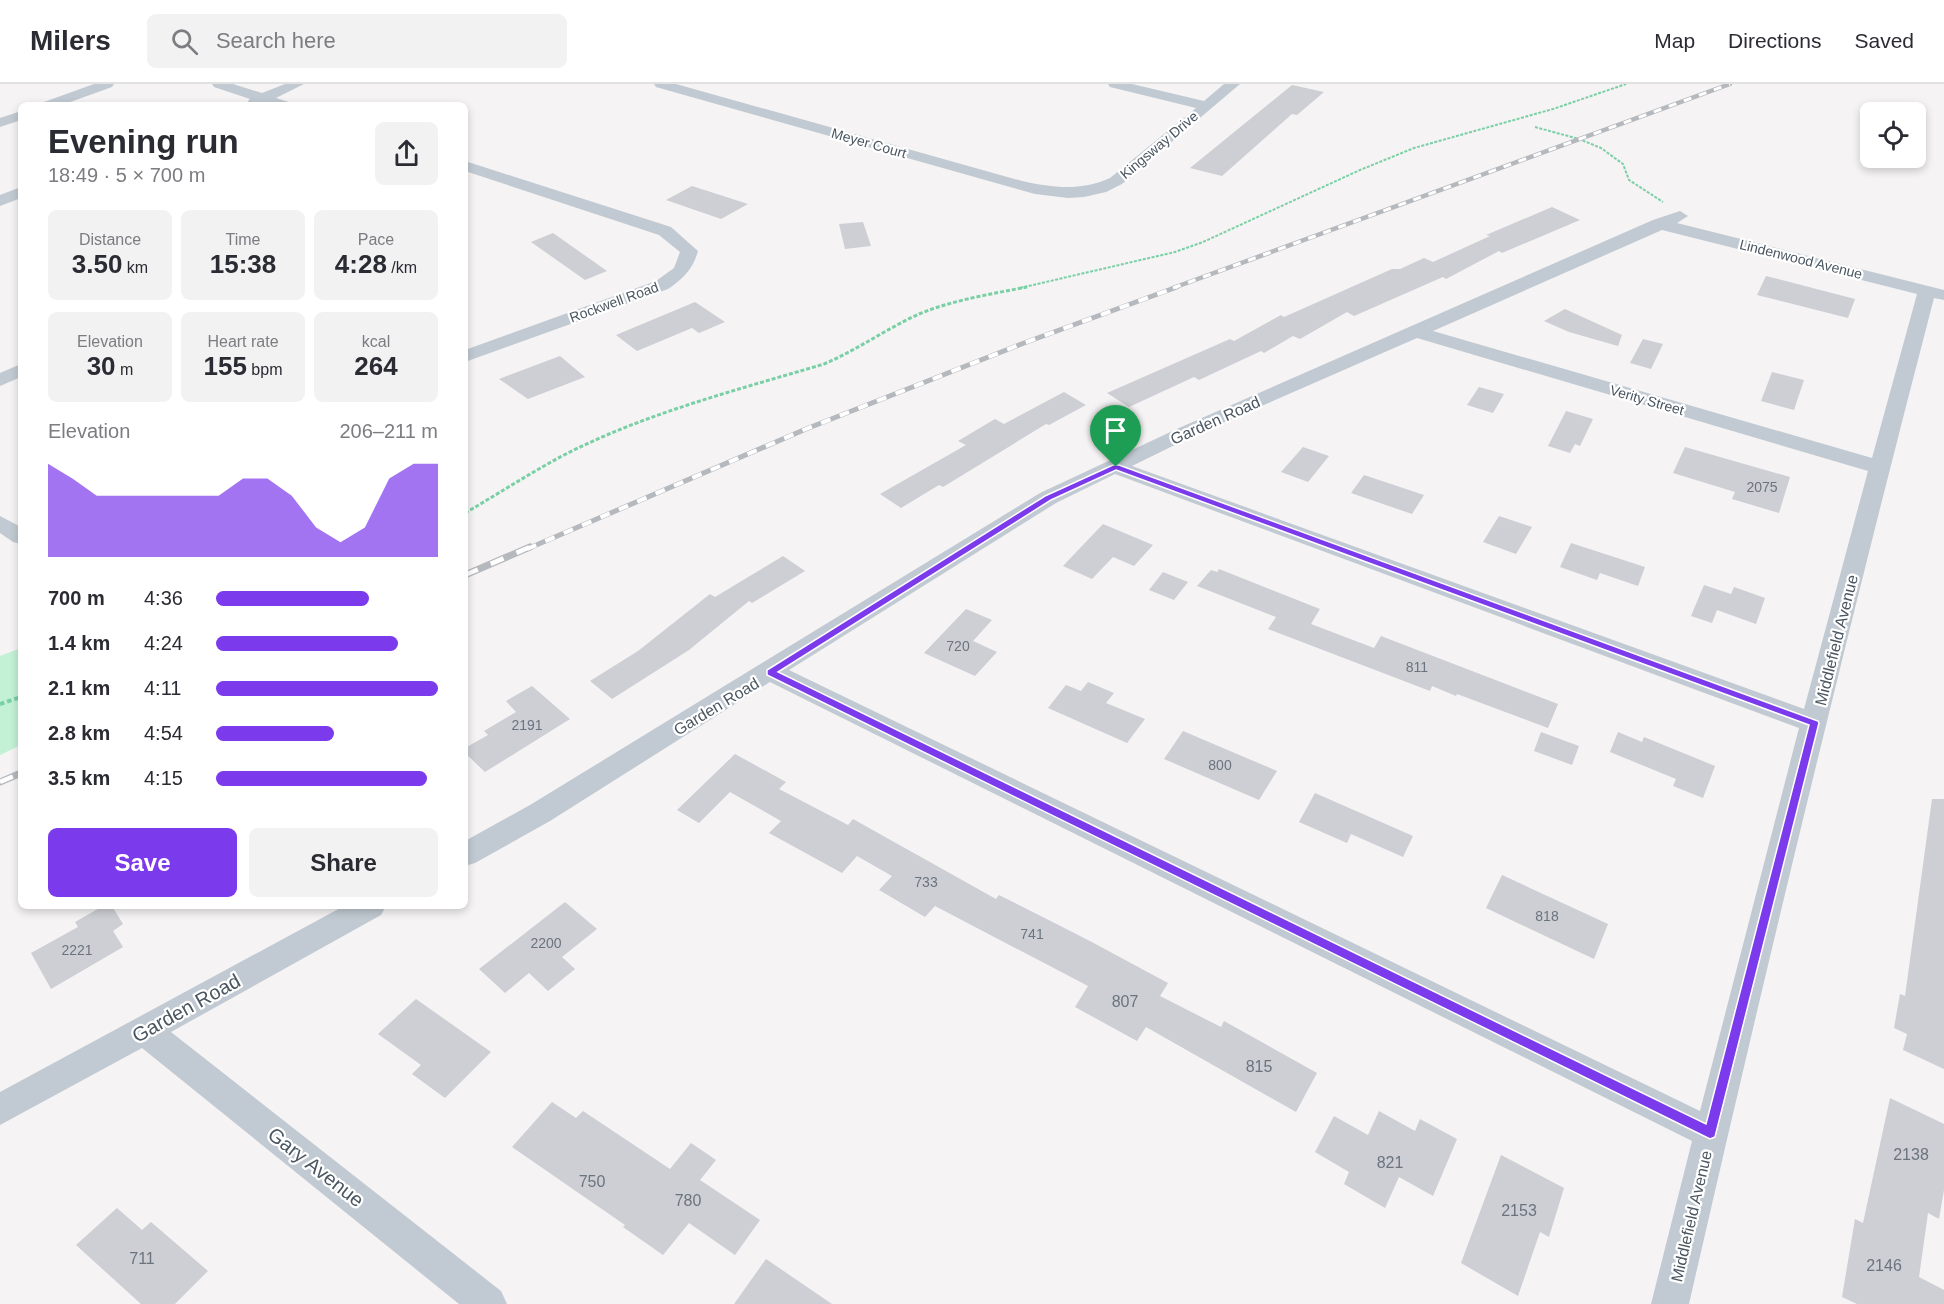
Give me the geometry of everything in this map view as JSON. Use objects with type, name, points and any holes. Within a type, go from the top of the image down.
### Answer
[{"type":"street","points":[[57,102],[107,84]]},
{"type":"street","points":[[219,84],[275,102]]},
{"type":"street","points":[[252,102],[297,84]]},
{"type":"street","name":"Meyer Court","points":[[660,84],[986,176],[1036,189],[1079,194]]},
{"type":"street","points":[[1115,84],[1206,105]]},
{"type":"street","name":"Kingsway Drive","points":[[1079,194],[1103,189],[1116,181],[1233,84]]},
{"type":"street","points":[[0,123],[18,116]]},
{"type":"street","name":"Rockwell Road","points":[[468,167],[665,231],[689,251],[685,267],[679,274],[662,285],[468,355]]},
{"type":"street","points":[[0,201],[18,193]]},
{"type":"street","name":"Lindenwood Avenue","points":[[1669,220],[1936,293]]},
{"type":"street","name":"Garden Road","points":[[468,853],[540,813],[771,672],[1048,498],[1186,432],[1669,220]]},
{"type":"street","name":"Middlefield Avenue","points":[[1670,1304],[1710,1133],[1879,467],[1936,293]]},
{"type":"street","name":"Verity Street","points":[[1416,332],[1879,467]]},
{"type":"street","points":[[0,380],[18,371]]},
{"type":"street","points":[[1116,467],[1814,723]]},
{"type":"street","points":[[6,522],[18,534]]},
{"type":"street","points":[[771,672],[1710,1133]]},
{"type":"street","name":"Garden Road","points":[[0,1109],[366,909]]},
{"type":"street","name":"Gary Avenue","points":[[144,1030],[489,1304]]},
{"type":"path","points":[[468,511],[557,459],[618,432],[690,404],[824,364],[845,355],[889,328],[922,313],[965,300],[1080,276],[1175,252],[1203,242],[1360,170],[1414,148],[1553,109],[1626,84]]},
{"type":"path","points":[[1535,127],[1580,139],[1601,148],[1623,164],[1629,180],[1669,220]]},
{"type":"path","points":[[0,704],[18,698]]},
{"type":"green space","points":[[18,649],[18,746],[0,755],[0,656]]},
{"type":"building","points":[[1292,85],[1324,92],[1297,115],[1292,114],[1222,176],[1190,168]]},
{"type":"building","points":[[692,186],[748,204],[721,219],[666,200]]},
{"type":"building","points":[[1552,207],[1580,220],[1502,253],[1499,251],[1446,279],[1443,277],[1354,316],[1347,312],[1300,339],[1293,336],[1264,353],[1261,351],[1199,380],[1194,377],[1129,407],[1107,393],[1230,339],[1234,341],[1281,315],[1284,317],[1392,269],[1400,269],[1424,258],[1433,262],[1490,236],[1486,235]]},
{"type":"building","points":[[863,222],[871,246],[845,249],[839,224]]},
{"type":"building","points":[[553,233],[607,271],[585,280],[531,242]]},
{"type":"building","points":[[1766,276],[1855,299],[1848,318],[1757,295]]},
{"type":"building","points":[[695,302],[725,322],[699,333],[692,328],[637,351],[616,335]]},
{"type":"building","points":[[1565,309],[1622,335],[1618,346],[1569,332],[1544,321]]},
{"type":"building","points":[[1643,339],[1663,344],[1651,369],[1630,363]]},
{"type":"building","points":[[560,356],[585,377],[528,399],[499,379]]},
{"type":"building","points":[[1772,372],[1804,380],[1794,410],[1761,401]]},
{"type":"building","points":[[1479,387],[1504,394],[1493,413],[1467,405]]},
{"type":"building","points":[[1064,392],[1086,405],[1049,425],[1046,424],[943,487],[939,485],[901,508],[880,494],[966,445],[958,441],[995,419],[1004,424]]},
{"type":"building","points":[[1566,411],[1593,419],[1580,446],[1575,444],[1570,453],[1548,446]]},
{"type":"building","points":[[1303,447],[1329,456],[1308,482],[1281,472]]},
{"type":"building","points":[[1685,447],[1790,477],[1779,513],[1732,499],[1735,492],[1673,473]]},
{"type":"building","points":[[1364,475],[1424,495],[1412,514],[1351,493]]},
{"type":"building","points":[[1499,516],[1532,527],[1516,554],[1483,542]]},
{"type":"building","points":[[1103,524],[1153,545],[1134,566],[1113,557],[1092,579],[1063,566]]},
{"type":"building","points":[[1571,543],[1645,567],[1638,586],[1600,573],[1597,580],[1560,567]]},
{"type":"building","points":[[783,556],[805,571],[752,603],[749,601],[689,650],[612,699],[590,681],[638,651],[710,594],[715,597]]},
{"type":"building","points":[[1219,569],[1320,609],[1311,624],[1374,648],[1381,636],[1558,704],[1548,728],[1432,686],[1430,691],[1268,629],[1276,617],[1197,586],[1211,570],[1217,572]]},
{"type":"building","points":[[1163,572],[1188,582],[1174,600],[1149,590]]},
{"type":"building","points":[[1704,585],[1731,594],[1734,587],[1765,598],[1756,624],[1717,610],[1712,623],[1691,616]]},
{"type":"building","points":[[966,609],[992,620],[973,641],[997,652],[975,676],[924,653]]},
{"type":"building","points":[[1088,682],[1114,693],[1106,703],[1145,719],[1127,743],[1048,708],[1066,685],[1081,691]]},
{"type":"building","points":[[532,686],[570,719],[485,772],[468,756],[468,746],[488,735],[484,731],[516,712],[506,701]]},
{"type":"building","points":[[1183,731],[1277,771],[1259,800],[1164,759]]},
{"type":"building","points":[[1541,732],[1579,746],[1572,765],[1534,751]]},
{"type":"building","points":[[1618,732],[1642,742],[1644,737],[1715,766],[1703,798],[1673,786],[1676,779],[1610,752]]},
{"type":"building","points":[[735,754],[786,782],[779,789],[848,825],[853,819],[996,899],[999,895],[1088,940],[1168,983],[1160,996],[1221,1027],[1224,1021],[1317,1073],[1296,1112],[1146,1027],[1137,1041],[1075,1007],[1088,986],[935,906],[925,917],[879,890],[892,876],[857,856],[842,873],[769,833],[781,821],[730,792],[699,823],[677,810]]},
{"type":"building","points":[[1315,793],[1413,836],[1403,857],[1351,834],[1347,843],[1299,822]]},
{"type":"building","points":[[1932,799],[1944,799],[1944,1069],[1903,1050],[1907,1034],[1894,1028],[1900,994],[1905,996]]},
{"type":"building","points":[[1502,875],[1608,924],[1594,959],[1486,908]]},
{"type":"building","points":[[565,902],[597,929],[562,957],[575,969],[548,991],[529,973],[505,993],[479,969]]},
{"type":"building","points":[[98,909],[114,909],[123,924],[113,931],[123,947],[51,989],[31,953],[78,927],[75,922]]},
{"type":"building","points":[[416,999],[491,1052],[445,1098],[412,1074],[421,1065],[378,1034]]},
{"type":"building","points":[[1890,1098],[1944,1124],[1944,1190],[1939,1219],[1928,1213],[1919,1277],[1944,1290],[1944,1304],[1857,1304],[1842,1297],[1855,1219],[1863,1223]]},
{"type":"building","points":[[552,1102],[576,1118],[583,1111],[670,1169],[691,1143],[716,1160],[700,1180],[760,1220],[735,1255],[689,1223],[663,1255],[623,1227],[625,1225],[512,1147]]},
{"type":"building","points":[[1379,1111],[1415,1131],[1420,1119],[1457,1139],[1433,1196],[1399,1177],[1385,1208],[1344,1184],[1349,1172],[1315,1152],[1334,1116],[1368,1135]]},
{"type":"building","points":[[1501,1155],[1564,1188],[1549,1237],[1540,1232],[1518,1296],[1461,1263]]},
{"type":"building","points":[[117,1208],[142,1230],[151,1222],[208,1271],[175,1304],[141,1304],[76,1245]]},
{"type":"building","points":[[766,1259],[832,1304],[734,1304]]},
{"type":"railway","points":[[1173,288],[1730,84]]},
{"type":"railway","points":[[527,549],[806,429],[1024,343],[1177,287]]},
{"type":"railway","points":[[468,574],[530,547]]},
{"type":"railway","points":[[0,782],[18,774]]},
{"type":"route","points":[[1116,467],[1814,723],[1710,1133],[771,672],[1048,498],[1116,467]]}]
